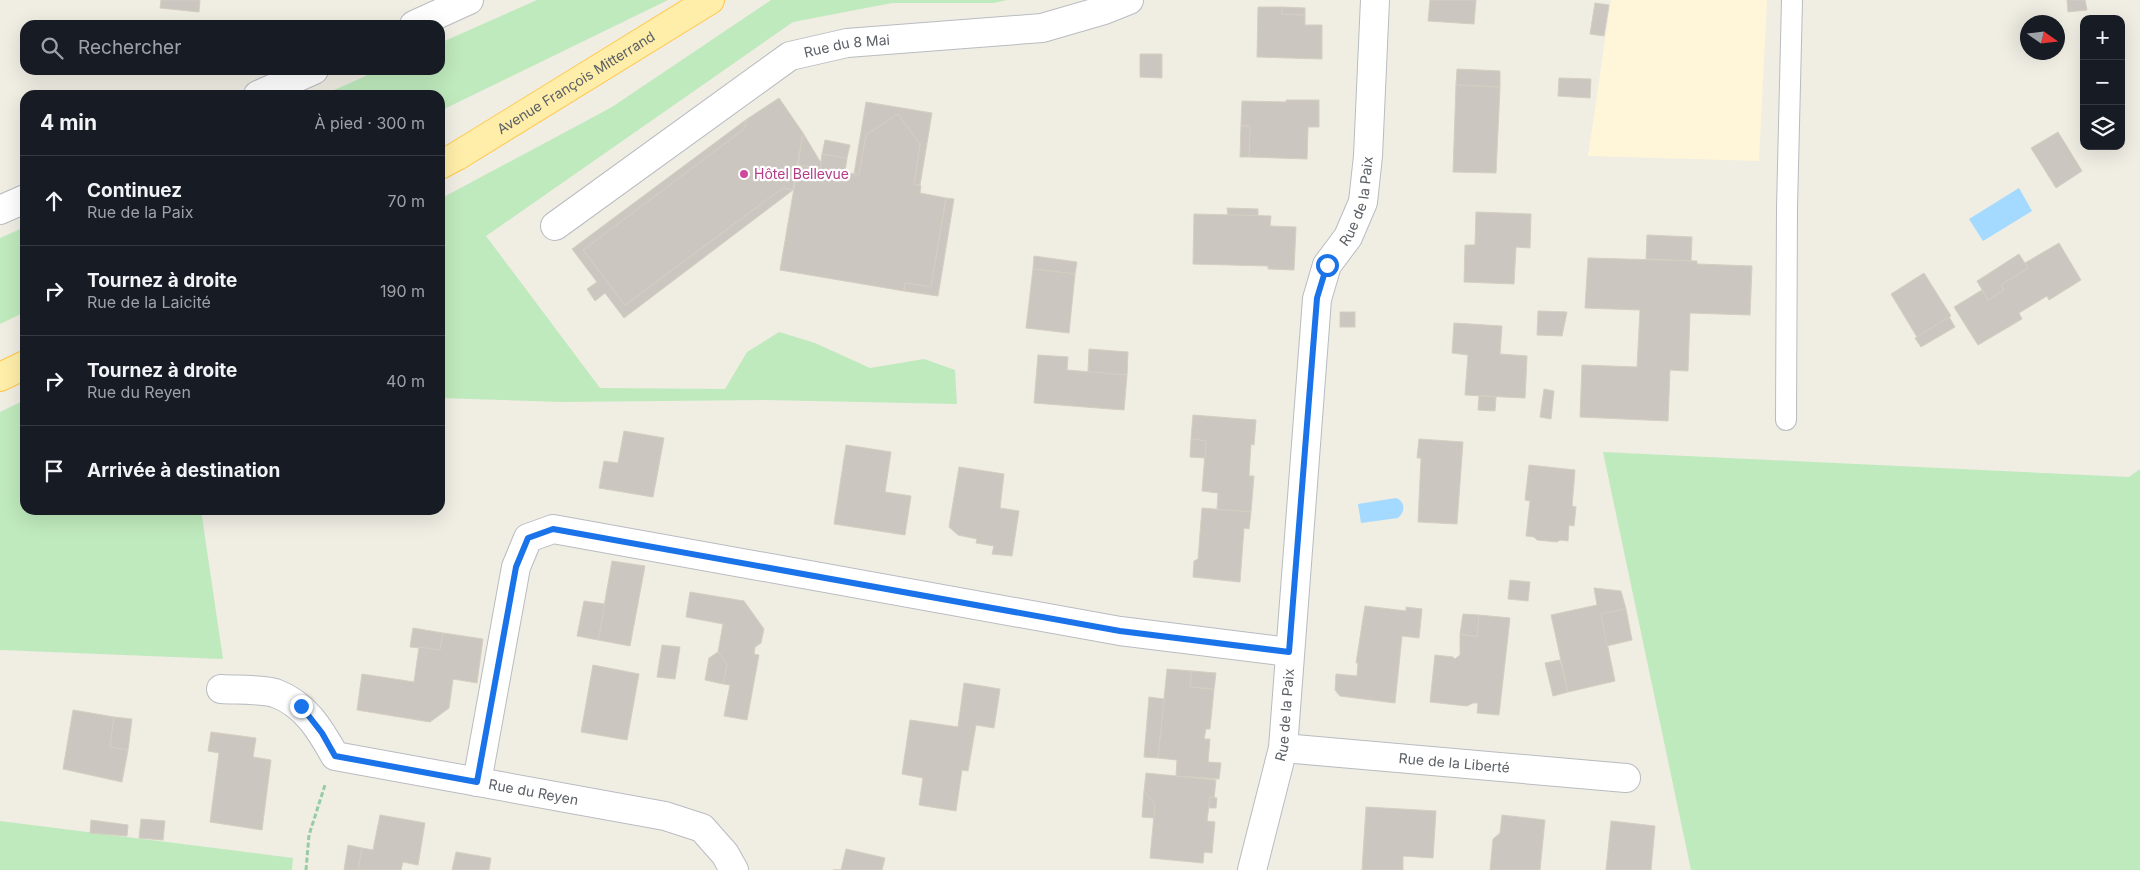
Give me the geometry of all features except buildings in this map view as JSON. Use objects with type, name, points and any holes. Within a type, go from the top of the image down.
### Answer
[{"type":"main road","name":"Avenue François Mitterrand","points":[[445,162],[710,0]]},
{"type":"main road","points":[[0,377],[20,367]]},
{"type":"street","points":[[425,20],[469,0]]},
{"type":"street","name":"Rue du 8 Mai","points":[[555,226],[790,56],[847,43],[1042,28],[1104,10],[1129,0]]},
{"type":"street","name":"Rue de la Paix","points":[[1252,870],[1283,748],[1317,298],[1327,265],[1348,238],[1363,202],[1368,156],[1375,0]]},
{"type":"street","points":[[269,90],[303,75]]},
{"type":"street","points":[[0,210],[20,201]]},
{"type":"street","points":[[477,782],[516,567],[528,538],[553,529],[1120,631],[1289,652]]},
{"type":"street","points":[[221,689],[274,693],[301,706],[322,733],[335,756]]},
{"type":"street","name":"Rue de la Liberté","points":[[1283,748],[1626,778]]},
{"type":"street","name":"Rue du Reyen","points":[[335,756],[665,816],[702,828],[725,854],[734,870]]},
{"type":"lane","points":[[1786,420],[1787,208],[1792,0]]},
{"type":"path","points":[[306,870],[308,835],[335,756]]},
{"type":"shaded area","points":[[1611,0],[1767,0],[1759,161],[1588,156]]},
{"type":"green space","points":[[537,0],[668,0],[445,109],[445,90],[334,90],[368,75],[445,75],[445,41]]},
{"type":"green space","points":[[771,0],[1007,0],[994,3],[892,3],[793,22],[486,236],[600,388],[725,389],[747,352],[779,332],[815,343],[870,368],[924,359],[955,370],[957,404],[765,400],[561,402],[445,398],[445,196],[612,107]]},
{"type":"green space","points":[[20,229],[20,314],[0,324],[0,238]]},
{"type":"green space","points":[[20,402],[20,515],[202,515],[223,659],[0,650],[0,412]]},
{"type":"green space","points":[[1603,452],[2129,477],[2140,469],[2140,870],[1691,870]]},
{"type":"green space","points":[[0,821],[293,858],[292,870],[0,870]]},
{"type":"water","points":[[2019,188],[2032,211],[1983,241],[1969,219]]},
{"type":"water","points":[[1396,498],[1403,505],[1402,513],[1398,518],[1361,523],[1358,504]]},
{"type":"place","name":"Hôtel Bellevue","points":[[744,174]]},
{"type":"route","points":[[301,706],[322,733],[335,756],[477,782],[516,567],[528,538],[553,529],[1120,631],[1289,652],[1317,298],[1327,265]]}]
